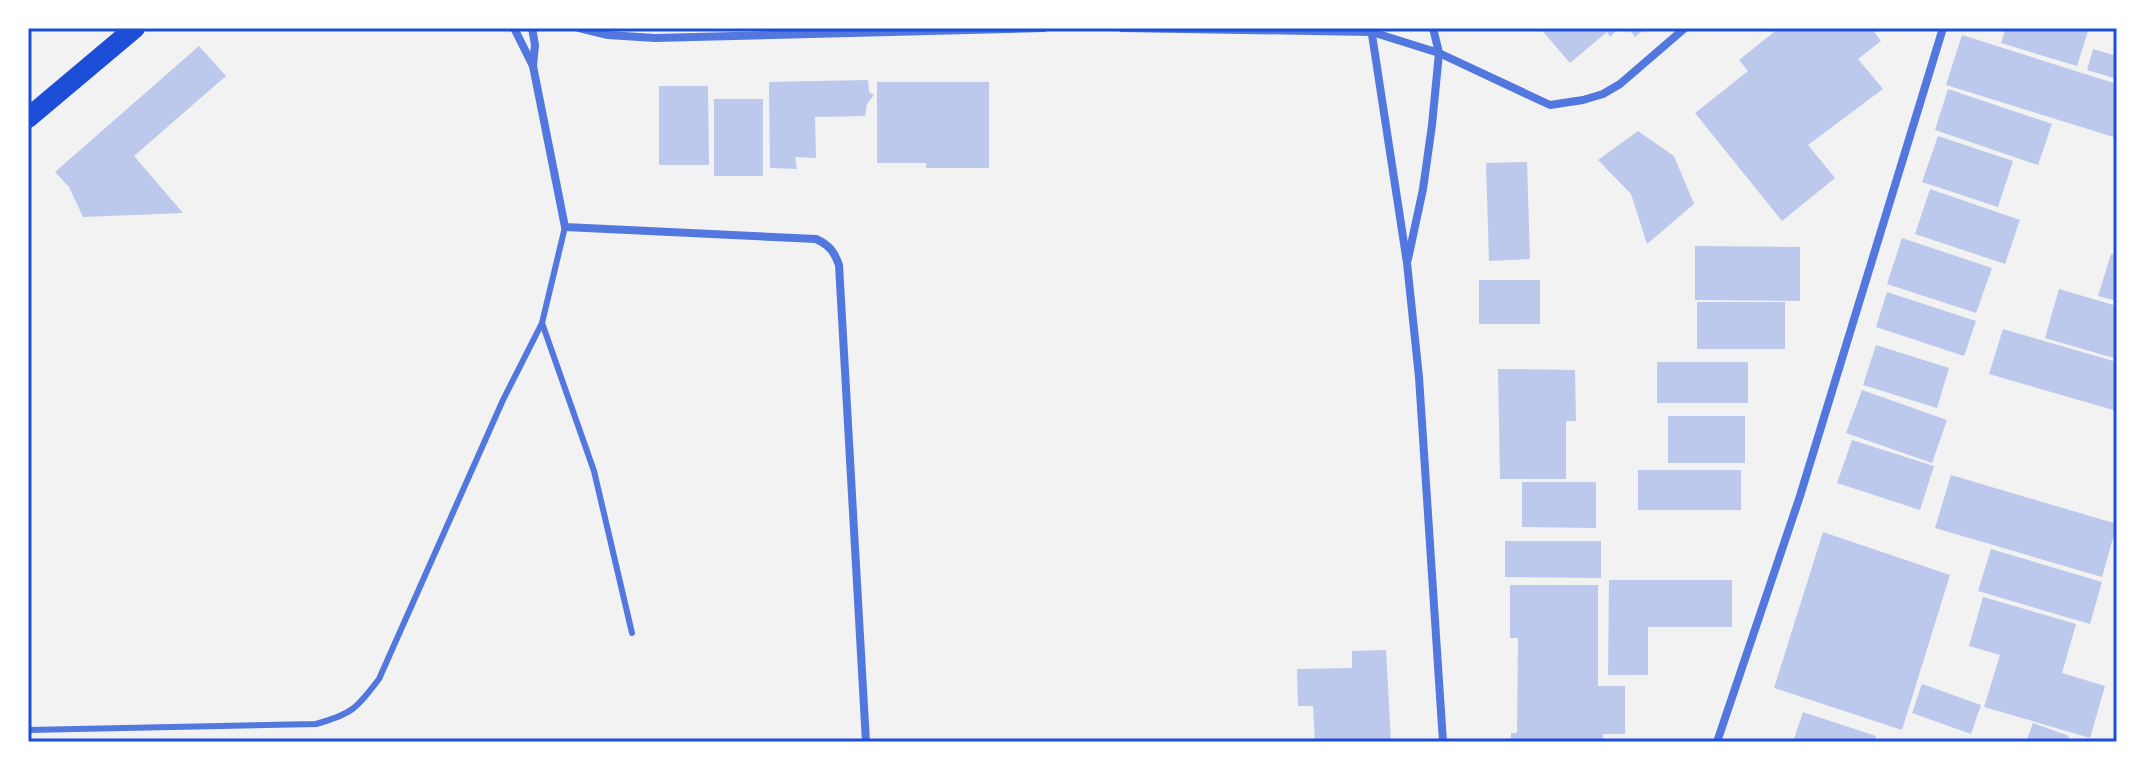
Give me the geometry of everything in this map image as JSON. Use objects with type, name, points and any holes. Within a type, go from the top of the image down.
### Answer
[{"type":"main road","points":[[28,118],[135,28]]},
{"type":"street","points":[[514,28],[533,66],[565,227],[816,239],[828,244],[835,254],[839,265],[866,742]]},
{"type":"street","points":[[532,28],[535,45],[533,66]]},
{"type":"street","points":[[579,28],[608,35],[655,38],[1044,28]]},
{"type":"street","points":[[655,38],[667,28]]},
{"type":"street","points":[[1122,28],[1372,30],[1439,53],[1550,105],[1583,100],[1620,84],[1685,28]]},
{"type":"street","points":[[1407,263],[1423,189],[1439,53],[1433,28]]},
{"type":"street","points":[[1717,742],[1800,496],[1943,28]]},
{"type":"street","points":[[1372,30],[1407,263],[1419,377],[1443,742]]},
{"type":"lane","points":[[28,730],[316,724],[343,717],[358,706],[379,679],[503,400],[542,323],[565,227]]},
{"type":"lane","points":[[542,323],[594,471],[632,633]]},
{"type":"building","points":[[1540,28],[1619,28],[1610,37],[1607,32],[1570,63]]},
{"type":"building","points":[[1628,28],[1646,28],[1635,37]]},
{"type":"building","points":[[1779,28],[1871,28],[1881,41],[1858,59],[1883,89],[1808,145],[1835,178],[1782,221],[1695,113],[1748,71],[1739,60]]},
{"type":"building","points":[[2006,28],[2089,28],[2077,66],[2001,43]]},
{"type":"building","points":[[1962,35],[2117,84],[2117,138],[1946,85]]},
{"type":"building","points":[[199,46],[226,76],[134,156],[183,213],[83,217],[69,187],[55,172]]},
{"type":"building","points":[[2093,49],[2117,56],[2117,79],[2087,70]]},
{"type":"building","points":[[868,80],[869,92],[874,95],[867,104],[865,116],[815,117],[816,158],[795,157],[797,169],[770,168],[769,82]]},
{"type":"building","points":[[877,82],[989,82],[989,168],[926,168],[926,163],[877,163]]},
{"type":"building","points":[[659,86],[708,86],[709,165],[659,165]]},
{"type":"building","points":[[1948,89],[2052,124],[2038,165],[1935,130]]},
{"type":"building","points":[[714,99],[763,99],[763,176],[714,176]]},
{"type":"building","points":[[1638,131],[1674,156],[1694,204],[1647,244],[1631,194],[1598,160]]},
{"type":"building","points":[[1938,136],[2013,161],[1998,207],[1922,182]]},
{"type":"building","points":[[1527,162],[1530,259],[1489,261],[1486,163]]},
{"type":"building","points":[[1930,189],[2020,220],[2005,264],[1915,234]]},
{"type":"building","points":[[1902,238],[1992,268],[1976,313],[1887,284]]},
{"type":"building","points":[[1695,246],[1800,247],[1800,301],[1695,300]]},
{"type":"building","points":[[2111,254],[2117,255],[2117,301],[2098,296]]},
{"type":"building","points":[[1479,280],[1540,280],[1540,324],[1479,324]]},
{"type":"building","points":[[2059,289],[2117,306],[2117,359],[2045,338]]},
{"type":"building","points":[[1887,292],[1976,321],[1964,356],[1876,327]]},
{"type":"building","points":[[1697,302],[1785,302],[1785,349],[1697,349]]},
{"type":"building","points":[[2003,329],[2117,362],[2117,411],[1989,374]]},
{"type":"building","points":[[1876,345],[1949,368],[1937,408],[1863,385]]},
{"type":"building","points":[[1657,362],[1748,362],[1748,403],[1657,403]]},
{"type":"building","points":[[1498,369],[1575,370],[1576,421],[1566,421],[1566,479],[1500,479]]},
{"type":"building","points":[[1862,390],[1947,420],[1932,463],[1846,433]]},
{"type":"building","points":[[1668,416],[1745,416],[1745,463],[1668,463]]},
{"type":"building","points":[[1852,440],[1934,466],[1920,510],[1837,483]]},
{"type":"building","points":[[1638,470],[1741,470],[1741,510],[1638,510]]},
{"type":"building","points":[[1951,475],[2117,524],[2102,577],[1935,528]]},
{"type":"building","points":[[1522,482],[1596,482],[1596,528],[1522,527]]},
{"type":"building","points":[[1823,532],[1950,575],[1902,730],[1774,688]]},
{"type":"building","points":[[1505,541],[1601,541],[1601,578],[1505,577]]},
{"type":"building","points":[[1991,549],[2102,582],[2090,624],[1978,591]]},
{"type":"building","points":[[1609,580],[1732,580],[1732,627],[1648,627],[1648,675],[1608,675]]},
{"type":"building","points":[[1510,585],[1598,585],[1598,686],[1625,686],[1625,734],[1603,734],[1603,742],[1511,742],[1511,733],[1517,733],[1518,638],[1510,638]]},
{"type":"building","points":[[1983,597],[2076,624],[2062,673],[2105,686],[2090,738],[1984,707],[2000,655],[1969,646]]},
{"type":"building","points":[[1386,650],[1391,742],[1315,742],[1313,706],[1298,706],[1297,669],[1352,668],[1352,651]]},
{"type":"building","points":[[1922,684],[1981,705],[1971,734],[1912,713]]},
{"type":"building","points":[[1803,712],[1876,736],[1874,742],[1793,742]]},
{"type":"building","points":[[2033,723],[2069,736],[2067,742],[2026,742]]}]
